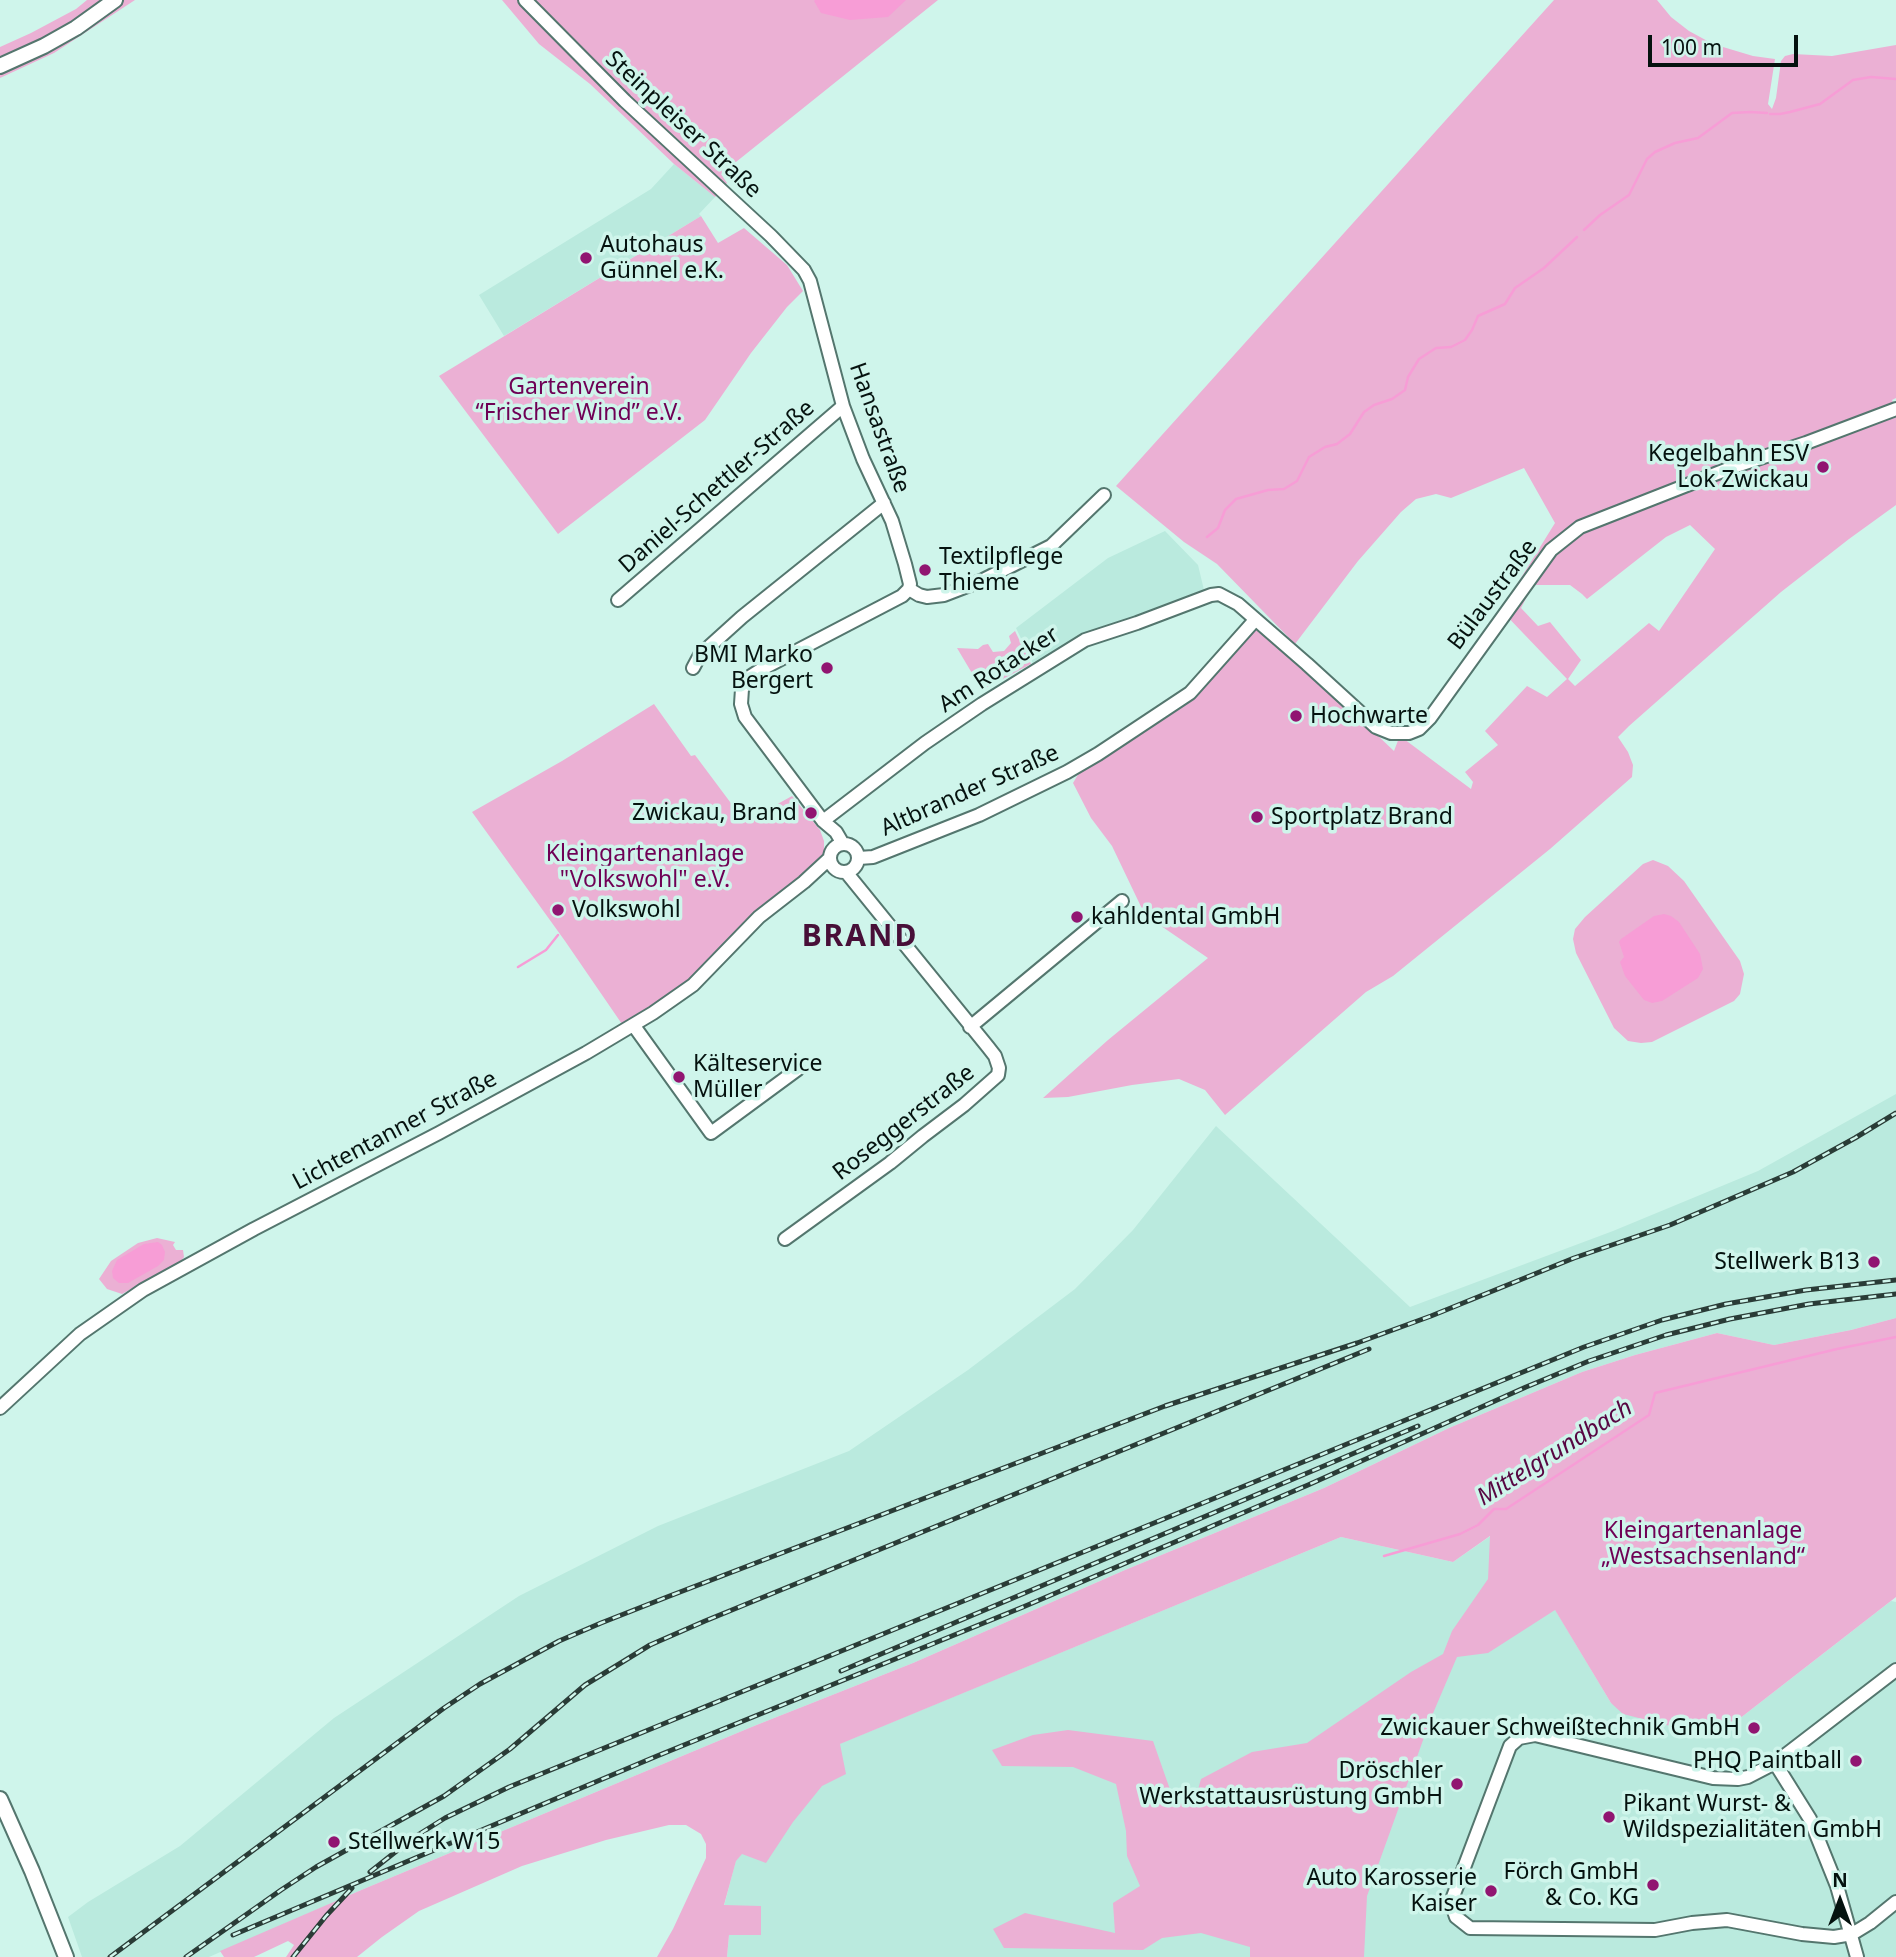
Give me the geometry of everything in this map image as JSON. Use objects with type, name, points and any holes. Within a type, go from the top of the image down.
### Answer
[{"type":"main road","points":[[0,66],[76,28],[115,0]]},
{"type":"main road","points":[[0,1800],[66,1957]]},
{"type":"street","name":"Steinpleiser Straße","points":[[524,0],[625,101],[771,236],[804,270],[810,281]]},
{"type":"street","name":"Hansastraße","points":[[810,281],[843,406],[863,459],[884,503],[905,564],[909,589]]},
{"type":"street","name":"Daniel-Schettler-Straße","points":[[618,600],[843,406]]},
{"type":"street","name":"Bülaustraße","points":[[1219,594],[1238,604],[1376,727],[1391,733],[1409,733],[1419,729],[1430,718],[1551,550],[1580,527],[1733,467],[1896,410]]},
{"type":"street","points":[[835,850],[852,846],[856,849],[849,867],[833,867],[835,850],[823,821],[745,717],[741,704],[742,689],[751,676],[902,596],[909,589],[927,597],[961,590],[1051,546],[1104,495]]},
{"type":"street","points":[[693,668],[701,655],[742,617],[884,503]]},
{"type":"street","name":"Am Rotacker","points":[[823,821],[925,743],[1084,639],[1219,594]]},
{"type":"street","name":"Altbrander Straße","points":[[849,867],[979,816],[1088,760],[1190,693],[1255,620]]},
{"type":"street","name":"Lichtentanner Straße","points":[[0,1408],[80,1334],[144,1290],[254,1228],[439,1133],[634,1026],[693,985],[759,917],[804,882],[835,850]]},
{"type":"street","name":"Lichtentanner Straße","points":[[804,882],[849,867]]},
{"type":"street","name":"Roseggerstraße","points":[[786,1239],[890,1163],[998,1075],[995,1056],[855,885],[849,867]]},
{"type":"street","points":[[970,1027],[1122,901]]},
{"type":"street","points":[[634,1026],[711,1133],[798,1069]]},
{"type":"street","points":[[1896,1670],[1775,1763],[1748,1777],[1738,1779],[1713,1778],[1535,1735],[1519,1738],[1510,1746],[1451,1902],[1456,1917],[1470,1928],[1655,1930],[1727,1920],[1834,1937],[1852,1934],[1896,1902]]},
{"type":"street","points":[[1775,1763],[1810,1819],[1838,1886],[1857,1957]]},
{"type":"shaded area","points":[[815,0],[906,0],[888,17],[850,20],[821,13]]},
{"type":"shaded area","name":"Autohaus Günnel e.K.","points":[[674,164],[715,197],[699,214],[701,216],[504,336],[479,295],[651,189]]},
{"type":"shaded area","points":[[1165,531],[1198,565],[1204,590],[1088,634],[1035,668],[1016,628],[1108,558]]},
{"type":"shaded area","points":[[1664,914],[1679,922],[1700,954],[1703,969],[1698,978],[1662,1001],[1652,1003],[1644,1000],[1625,976],[1620,962],[1624,957],[1619,942],[1654,916]]},
{"type":"shaded area","points":[[1896,1094],[1896,1318],[1774,1345],[1717,1333],[1582,1372],[1449,1428],[1324,1488],[1125,1570],[913,1663],[754,1726],[366,1888],[209,1957],[82,1957],[68,1917],[180,1846],[334,1718],[519,1596],[658,1526],[849,1451],[968,1370],[1075,1289],[1133,1230],[1216,1126],[1410,1307],[1613,1231],[1758,1171]]},
{"type":"shaded area","points":[[158,1242],[165,1252],[164,1260],[158,1266],[128,1283],[119,1283],[113,1278],[112,1271],[117,1260],[144,1244]]},
{"type":"shaded area","points":[[1505,1526],[1611,1703],[1721,1733],[1891,1601],[1896,1602],[1896,1957],[727,1957],[729,1935],[724,1906],[736,1860],[839,1744],[1341,1537],[1453,1562]]},
{"type":"green space","points":[[87,0],[135,0],[54,53],[0,78],[0,47],[76,9]]},
{"type":"green space","points":[[502,0],[938,0],[721,174],[727,183],[715,197],[674,164],[590,84],[539,44]]},
{"type":"green space","points":[[1554,0],[1657,0],[1671,17],[1713,44],[1753,56],[1775,59],[1768,104],[1772,109],[1781,61],[1785,56],[1832,56],[1896,45],[1896,398],[1892,400],[1896,411],[1896,505],[1781,592],[1618,737],[1633,765],[1632,777],[1550,849],[1393,976],[1366,992],[1225,1115],[1205,1090],[1179,1079],[1068,1097],[1043,1098],[1108,1040],[1208,958],[1145,915],[1112,846],[1091,818],[1073,783],[1079,773],[1199,691],[1255,627],[1320,681],[1394,751],[1399,738],[1404,739],[1471,789],[1473,782],[1465,772],[1498,745],[1485,731],[1527,686],[1547,697],[1567,679],[1501,610],[1555,523],[1524,468],[1451,498],[1436,494],[1416,499],[1358,561],[1295,644],[1217,564],[1184,542],[1116,486]],"holes":[[[1690,525],[1715,549],[1659,631],[1649,623],[1575,686],[1568,679],[1581,660],[1550,622],[1538,626],[1521,608],[1533,585],[1570,585],[1587,599],[1666,537]]]},
{"type":"green space","name":"Gartenverein “Frischer Wind” e.V.","points":[[701,216],[718,243],[744,228],[787,265],[803,291],[751,353],[705,420],[558,534],[439,376]]},
{"type":"green space","points":[[1015,631],[1031,664],[982,690],[957,648],[978,649],[988,644],[993,652],[1004,651],[1011,643],[1009,636]]},
{"type":"green space","name":"Kleingartenanlage \"Volkswohl\" e.V.","points":[[654,704],[691,756],[695,755],[745,822],[792,796],[820,830],[824,841],[824,857],[692,983],[624,1027],[472,812]]},
{"type":"green space","points":[[1653,860],[1668,866],[1684,881],[1740,961],[1744,974],[1740,994],[1734,1001],[1652,1042],[1641,1043],[1628,1041],[1614,1028],[1576,953],[1573,939],[1575,929],[1585,917],[1643,864]]},
{"type":"green space","points":[[157,1238],[175,1242],[173,1245],[176,1250],[183,1250],[184,1257],[181,1261],[122,1294],[107,1289],[99,1279],[111,1261],[138,1243]]},
{"type":"green space","name":"Kleingartenanlage „Westsachsenland“","points":[[1896,1318],[1896,1597],[1721,1733],[1706,1735],[1623,1714],[1611,1703],[1555,1610],[1488,1653],[1457,1657],[1431,1718],[1367,1896],[1364,1957],[1250,1957],[1250,1947],[1201,1933],[1162,1938],[1143,1950],[1004,1948],[993,1929],[1025,1913],[1115,1933],[1113,1903],[1140,1886],[1127,1856],[1126,1831],[1116,1784],[1073,1767],[1002,1766],[992,1750],[1033,1735],[1068,1730],[1153,1741],[1174,1801],[1193,1807],[1201,1779],[1252,1752],[1307,1743],[1411,1672],[1443,1654],[1452,1631],[1488,1579],[1490,1536],[1453,1562],[1341,1537],[840,1744],[846,1774],[822,1786],[793,1822],[766,1863],[742,1854],[736,1861],[724,1905],[761,1906],[761,1935],[729,1935],[727,1957],[657,1957],[706,1858],[706,1844],[701,1834],[686,1825],[669,1825],[606,1840],[522,1866],[419,1911],[357,1957],[286,1957],[294,1945],[288,1941],[254,1957],[224,1957],[220,1951],[754,1726],[913,1663],[1125,1570],[1324,1488],[1449,1428],[1582,1372],[1717,1333],[1774,1345]]},
{"type":"waterway","points":[[1770,114],[1820,104],[1853,80],[1871,77],[1896,79]]},
{"type":"waterway","points":[[1584,230],[1629,195],[1647,159],[1655,152],[1675,143],[1698,138],[1732,113],[1767,113]]},
{"type":"waterway","points":[[1207,537],[1218,528],[1225,510],[1236,499],[1268,490],[1284,489],[1297,481],[1309,457],[1325,447],[1337,444],[1350,434],[1364,412],[1374,405],[1392,399],[1405,390],[1408,377],[1419,359],[1436,348],[1451,347],[1465,340],[1478,316],[1505,304],[1515,288],[1544,268],[1577,237]]},
{"type":"waterway","points":[[518,967],[546,950],[558,935]]},
{"type":"waterway","name":"Mittelgrundbach","points":[[1384,1556],[1460,1534],[1478,1525],[1494,1509],[1506,1509],[1649,1415],[1655,1393],[1896,1337]]},
{"type":"railway","points":[[110,1957],[444,1708],[480,1684],[559,1641],[1165,1406],[1357,1343],[1574,1258],[1670,1225],[1793,1172],[1896,1113]]},
{"type":"railway","points":[[370,1872],[413,1838],[445,1818],[509,1787],[1584,1347],[1662,1320],[1726,1304],[1806,1290],[1896,1280]]},
{"type":"railway","points":[[233,1935],[657,1756],[1023,1607],[1589,1361],[1666,1335],[1730,1319],[1809,1304],[1896,1294]]},
{"type":"railway","points":[[186,1957],[316,1867],[444,1796],[510,1749],[585,1685],[650,1645],[1369,1349]]},
{"type":"railway","points":[[841,1671],[1418,1426]]},
{"type":"railway","points":[[293,1957],[352,1888]]},
{"type":"place","name":"Autohaus Günnel e.K.","points":[[586,258]]},
{"type":"place","name":"Kegelbahn ESV Lok Zwickau","points":[[1823,467]]},
{"type":"place","name":"Textilpflege Thieme","points":[[925,570]]},
{"type":"place","name":"BMI Marko Bergert","points":[[827,668]]},
{"type":"place","name":"Hochwarte","points":[[1296,716]]},
{"type":"place","name":"Zwickau, Brand","points":[[811,813]]},
{"type":"place","name":"Sportplatz Brand","points":[[1257,817]]},
{"type":"place","name":"Volkswohl","points":[[558,910]]},
{"type":"place","name":"kahldental GmbH","points":[[1077,917]]},
{"type":"place","name":"Kälteservice Müller","points":[[679,1077]]},
{"type":"place","name":"Stellwerk B13","points":[[1874,1262]]},
{"type":"place","name":"Zwickauer Schweißtechnik GmbH","points":[[1754,1728]]},
{"type":"place","name":"PHQ Paintball","points":[[1856,1761]]},
{"type":"place","name":"Dröschler Werkstattausrüstung GmbH","points":[[1457,1784]]},
{"type":"place","name":"Pikant Wurst- & Wildspezialitäten GmbH","points":[[1609,1817]]},
{"type":"place","name":"Stellwerk W15","points":[[334,1842]]},
{"type":"place","name":"Förch GmbH & Co. KG","points":[[1653,1885]]},
{"type":"place","name":"Auto Karosserie Kaiser","points":[[1491,1891]]},
{"type":"district","name":"BRAND","points":[[860,937]]}]
